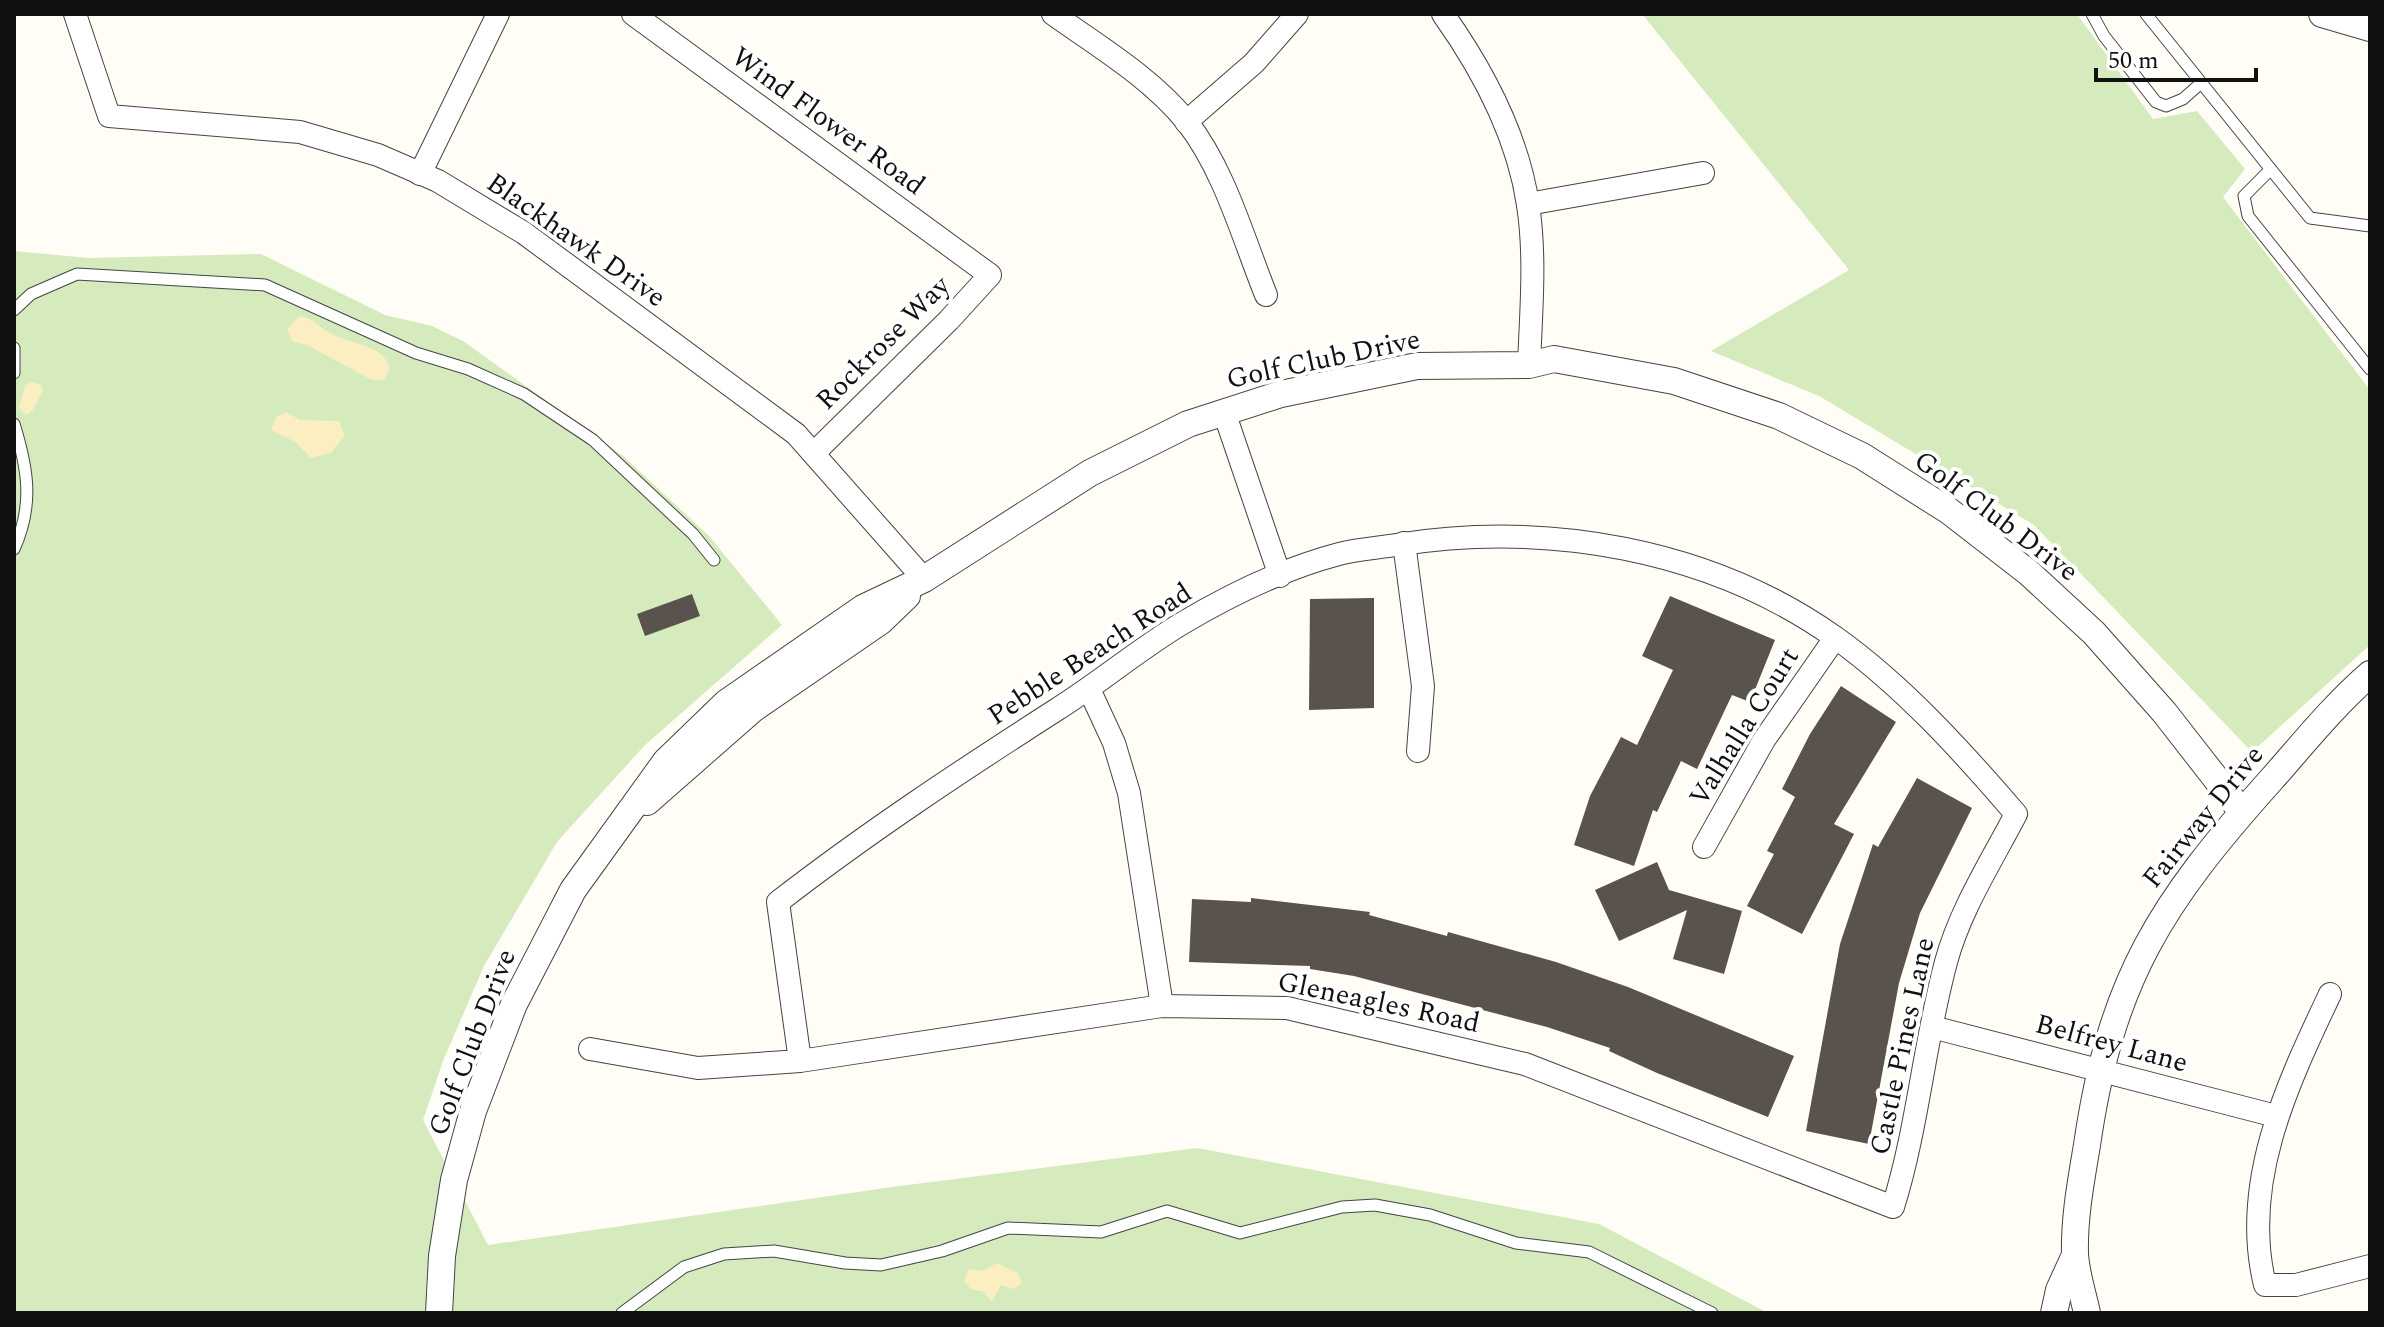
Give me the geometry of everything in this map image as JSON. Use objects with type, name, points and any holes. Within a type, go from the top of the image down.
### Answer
[{"type":"street","name":"Blackhawk Drive","points":[[75,14],[109,116],[300,132],[378,155],[420,174],[524,233],[796,434],[924,579]]},
{"type":"street","points":[[420,174],[498,14]]},
{"type":"street","name":"Wind Flower Road","points":[[633,14],[990,275]]},
{"type":"street","points":[[1053,14],[1126,66],[1186,122],[1214,168],[1266,295]]},
{"type":"street","points":[[1186,122],[1254,63],[1297,14]]},
{"type":"street","points":[[1443,14],[1465,46],[1493,98],[1528,204],[1532,279],[1529,365]]},
{"type":"street","points":[[2322,14],[2370,28]]},
{"type":"street","points":[[1528,204],[1703,173]]},
{"type":"street","name":"Rockrose Way","points":[[815,452],[949,320],[990,275]]},
{"type":"street","name":"Golf Club Drive","points":[[439,1313],[442,1256],[454,1180],[473,1111],[514,1004],[551,927],[589,867],[645,798],[666,761],[726,703],[863,608],[924,579],[1090,473],[1188,424],[1281,394],[1417,366],[1529,365],[1554,359],[1674,381],[1779,416],[1862,456],[1949,511],[2029,573],[2094,633],[2164,712],[2242,812]]},
{"type":"street","points":[[1224,412],[1280,576]]},
{"type":"street","name":"Pebble Beach Road","points":[[800,1061],[778,902],[843,851],[1089,689],[1181,624],[1280,576],[1339,554],[1404,543],[1518,534],[1620,547],[1670,560],[1752,591],[1835,638],[1880,674],[1979,771],[2016,814]]},
{"type":"street","points":[[1404,543],[1423,686],[1418,751]]},
{"type":"street","name":"Valhalla Court","points":[[1704,847],[1764,740],[1835,638]]},
{"type":"street","name":"Fairway Drive","points":[[2087,1313],[2075,1255],[2079,1195],[2113,1017],[2149,939],[2194,868],[2319,724],[2370,674]]},
{"type":"street","points":[[1089,689],[1114,743],[1129,793],[1162,1006]]},
{"type":"street","name":"Castle Pines Lane","points":[[1893,1207],[1906,1167],[1932,1027],[1952,941],[2016,814]]},
{"type":"street","points":[[2330,994],[2276,1116],[2257,1230],[2258,1257],[2265,1285],[2296,1285],[2370,1266]]},
{"type":"street","name":"Gleneagles Road","points":[[590,1049],[698,1068],[800,1061],[1162,1006],[1249,1006],[1321,1013],[1525,1064],[1893,1207]]},
{"type":"street","name":"Belfrey Lane","points":[[1932,1027],[2276,1116]]},
{"type":"street","name":"Fairway Drive","points":[[2054,1313],[2059,1290],[2075,1255]]},
{"type":"lane","points":[[2092,14],[2104,36],[2156,102],[2166,106],[2201,83]]},
{"type":"lane","points":[[2146,14],[2310,218],[2370,226]]},
{"type":"lane","points":[[2270,170],[2244,196],[2248,216],[2370,369]]},
{"type":"lane","points":[[14,310],[31,294],[77,274],[265,285],[416,353],[468,369],[524,394],[593,440],[693,534],[714,560]]},
{"type":"lane","points":[[14,348],[14,373]]},
{"type":"lane","points":[[14,424],[29,497],[22,531],[14,549]]},
{"type":"lane","points":[[622,1313],[684,1267],[724,1254],[774,1251],[845,1263],[881,1265],[942,1251],[1008,1228],[1101,1232],[1167,1211],[1240,1233],[1342,1207],[1375,1205],[1430,1215],[1516,1243],[1589,1252],[1712,1313]]},
{"type":"green space","points":[[1642,14],[2077,14],[2153,119],[2197,111],[2245,169],[2223,197],[2370,390],[2370,645],[2252,752],[2034,525],[1819,396],[1711,351],[1849,270]]},
{"type":"green space","points":[[14,251],[88,258],[261,254],[385,315],[432,326],[463,341],[623,456],[709,536],[782,625],[645,745],[557,842],[484,966],[443,1061],[423,1120],[488,1245],[892,1187],[1197,1148],[1599,1224],[1768,1313],[14,1313]]},
{"type":"sand","points":[[299,316],[308,318],[340,338],[380,354],[390,368],[384,380],[372,380],[307,345],[293,342],[287,330]]},
{"type":"sand","points":[[31,382],[40,384],[43,391],[32,411],[26,415],[19,407],[25,386]]},
{"type":"sand","points":[[286,412],[300,420],[339,421],[345,436],[331,453],[311,458],[295,442],[271,430],[276,417]]},
{"type":"sand","points":[[997,1263],[1018,1273],[1022,1283],[1014,1289],[1001,1285],[992,1302],[984,1292],[971,1289],[964,1281],[968,1269],[982,1271]]},
{"type":"building","points":[[692,594],[700,616],[645,636],[637,614]]},
{"type":"building","points":[[1670,596],[1775,640],[1750,702],[1732,695],[1697,769],[1681,761],[1657,812],[1653,810],[1634,866],[1574,845],[1590,796],[1621,737],[1637,745],[1673,670],[1642,656]]},
{"type":"building","points":[[1374,598],[1374,708],[1309,710],[1310,599]]},
{"type":"building","points":[[1841,686],[1896,722],[1834,824],[1854,834],[1802,934],[1747,906],[1774,854],[1767,851],[1795,797],[1782,789],[1810,734]]},
{"type":"building","points":[[1917,778],[1972,808],[1920,913],[1899,983],[1869,1144],[1806,1131],[1840,944],[1873,844],[1878,847]]},
{"type":"building","points":[[1657,862],[1669,890],[1742,911],[1724,974],[1673,959],[1687,910],[1619,941],[1595,890]]},
{"type":"building","points":[[1251,898],[1370,912],[1369,915],[1447,936],[1448,932],[1556,962],[1628,987],[1794,1056],[1768,1117],[1657,1073],[1609,1051],[1610,1048],[1547,1027],[1354,976],[1310,969],[1310,966],[1189,962],[1192,899],[1251,902]]}]
